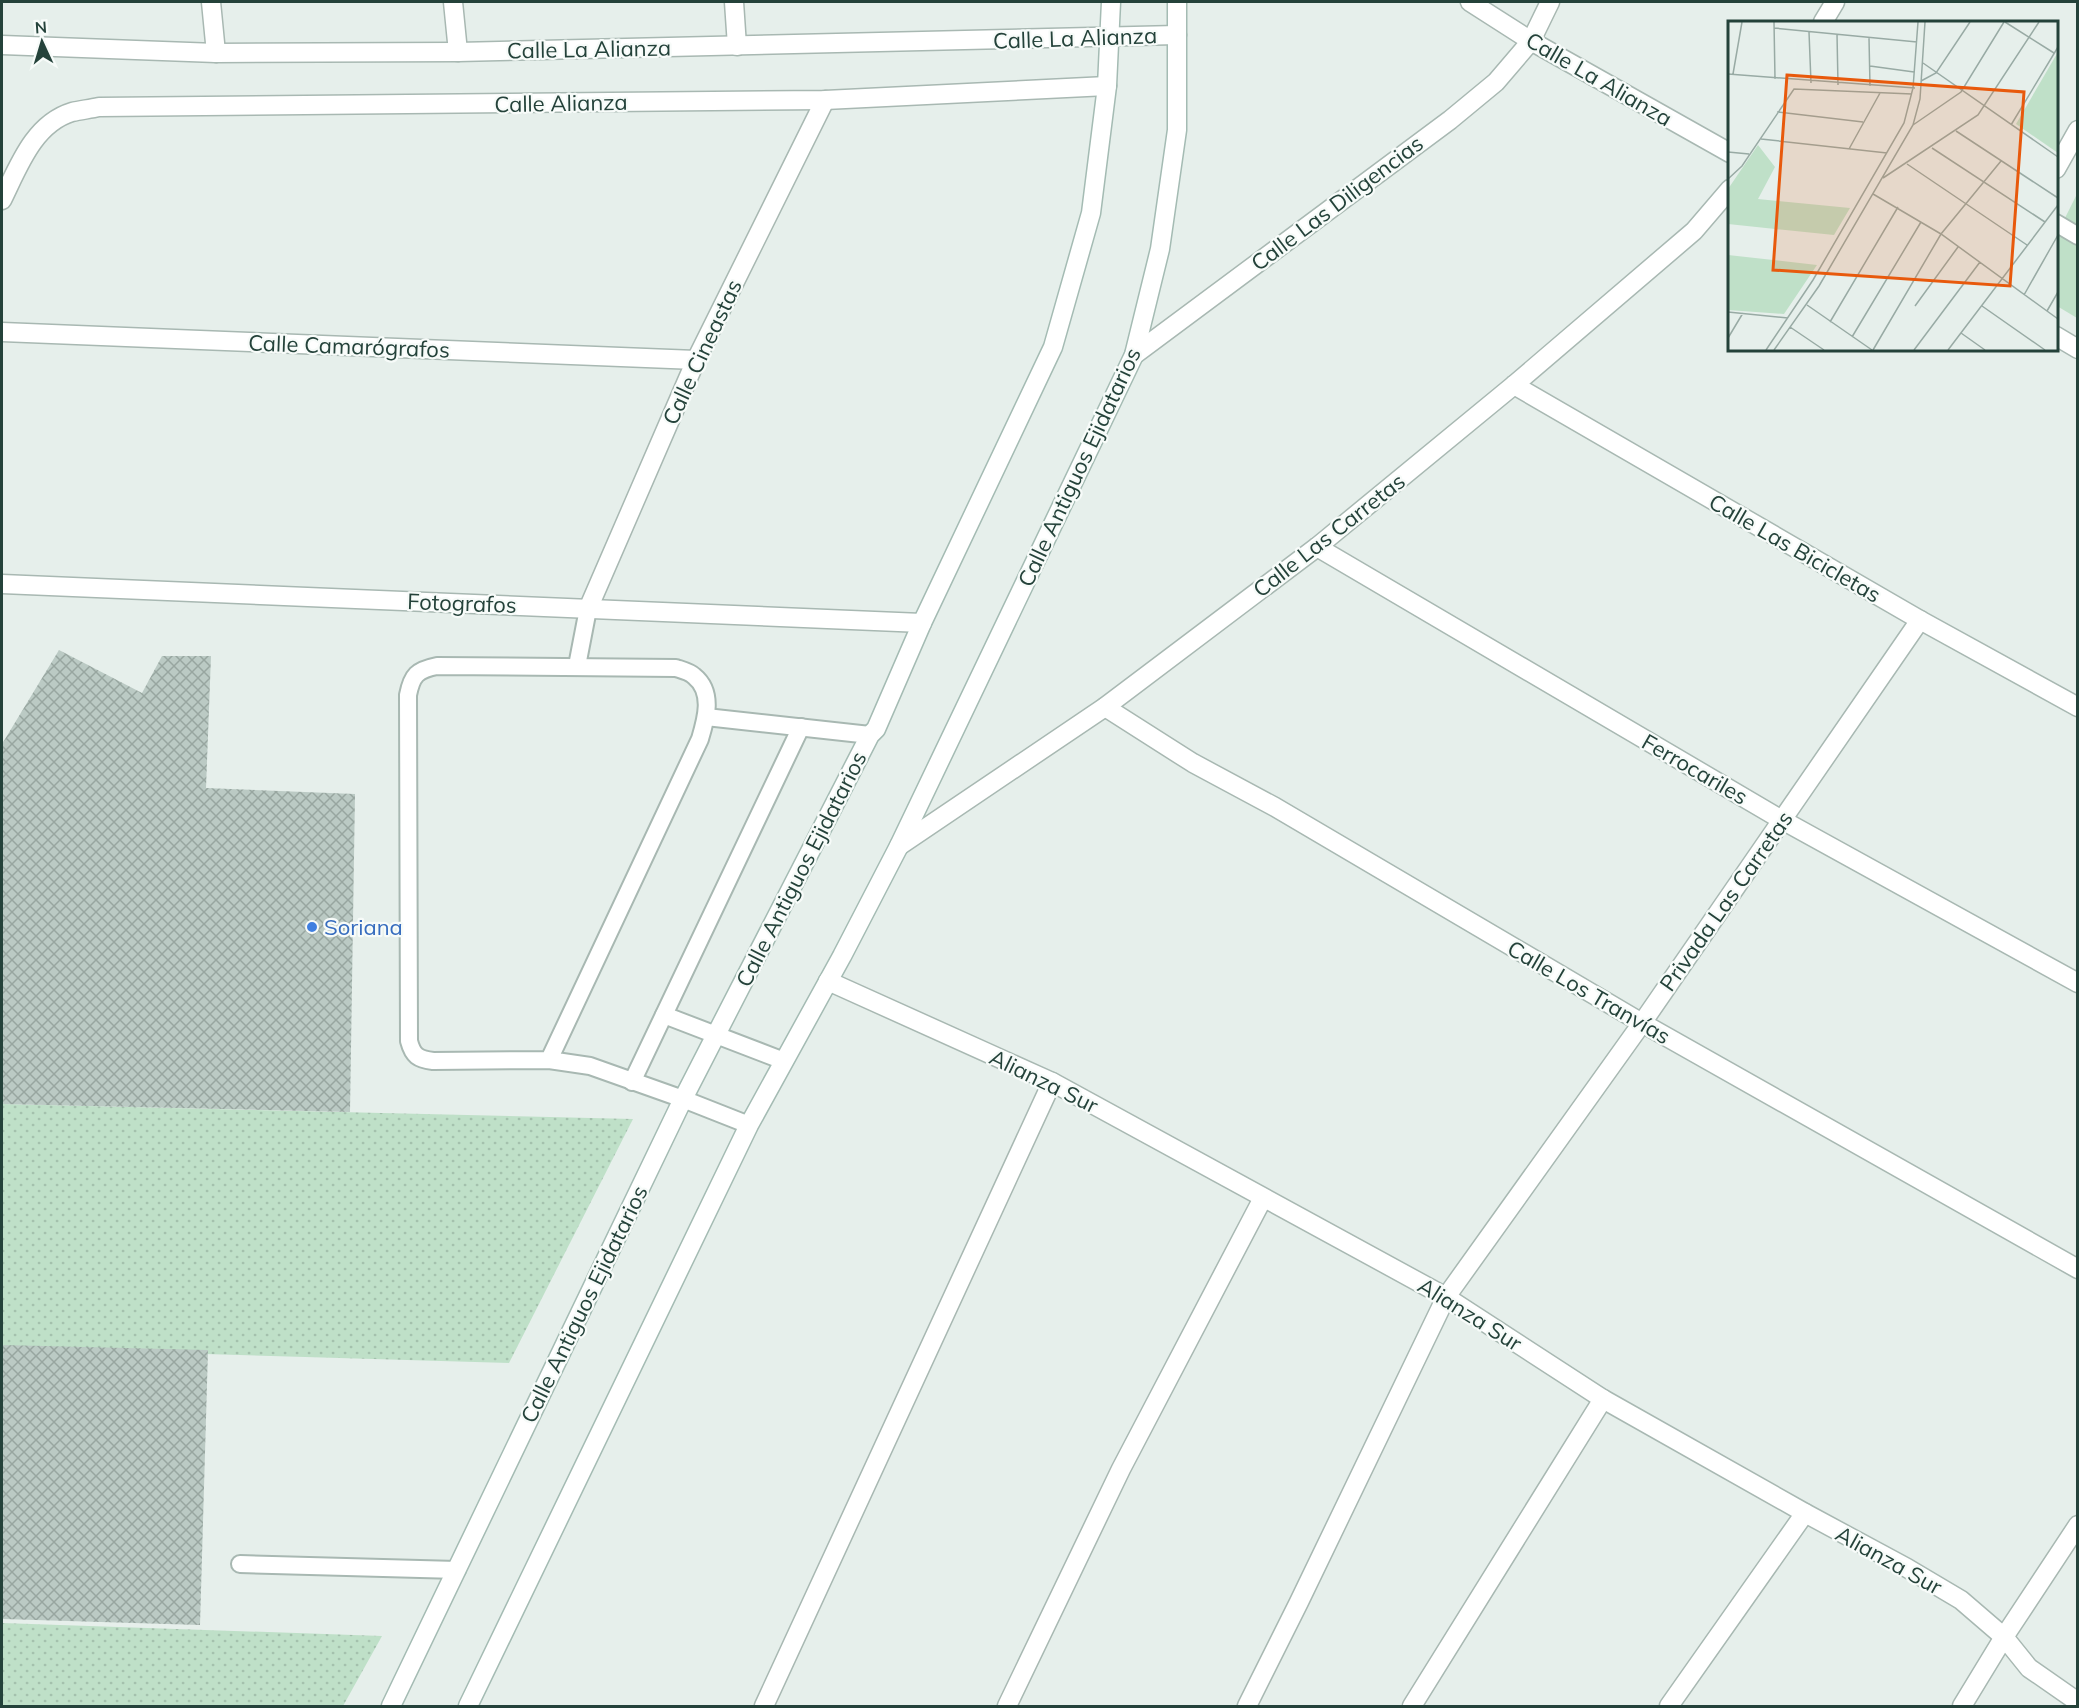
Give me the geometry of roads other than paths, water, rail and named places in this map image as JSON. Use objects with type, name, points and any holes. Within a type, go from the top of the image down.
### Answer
[{"type":"street","points":[[211,2],[216,53]]},
{"type":"street","points":[[453,2],[458,52]]},
{"type":"street","points":[[734,2],[737,46]]},
{"type":"street","name":"Calle Antiguos Ejidatarios","points":[[391,1707],[715,1034],[870,735],[876,729],[922,623],[1053,347],[1091,213],[1107,87],[1111,2]]},
{"type":"street","name":"Calle Antiguos Ejidatarios","points":[[468,1707],[749,1125],[899,846],[1134,355],[1160,249],[1177,130],[1177,2]]},
{"type":"street","name":"Calle La Alianza","points":[[1470,2],[1531,41],[1728,152]]},
{"type":"street","name":"Calle Las Diligencias","points":[[1134,355],[1450,120],[1496,82],[1531,41],[1550,2]]},
{"type":"street","points":[[1824,21],[1835,2]]},
{"type":"street","name":"Calle La Alianza","points":[[2,45],[216,53],[458,52],[1177,35]]},
{"type":"street","name":"Calle Alianza","points":[[2,201],[29,147],[49,124],[70,113],[99,107],[825,100],[1107,87]]},
{"type":"street","name":"Calle Cineastas","points":[[588,609],[696,360],[825,100]]},
{"type":"street","points":[[2058,165],[2078,130]]},
{"type":"street","name":"Calle Las Carretas","points":[[899,846],[1105,707],[1317,547],[1514,385],[1694,231],[1728,191]]},
{"type":"street","name":"Calle Camarógrafos","points":[[2,332],[696,360]]},
{"type":"street","points":[[2058,337],[2078,349]]},
{"type":"street","name":"Calle Las Bicicletas","points":[[1514,385],[1920,620],[2078,707]]},
{"type":"street","name":"Ferrocariles","points":[[1317,547],[1782,820],[2078,983]]},
{"type":"street","name":"Fotografos","points":[[2,584],[922,623]]},
{"type":"street","name":"Privada Las Carretas","points":[[1247,1707],[1446,1297],[1642,1023],[1920,620]]},
{"type":"street","name":"Calle Los Tranvías","points":[[1105,707],[1193,764],[1275,807],[1642,1023],[2078,1269]]},
{"type":"street","name":"Alianza Sur","points":[[828,981],[1052,1082],[1446,1297],[1603,1399],[1961,1600],[2004,1637],[2029,1668],[2078,1702]]},
{"type":"street","points":[[764,1707],[1052,1082]]},
{"type":"street","points":[[1007,1707],[1121,1469],[1263,1198]]},
{"type":"street","points":[[1412,1707],[1603,1399]]},
{"type":"street","points":[[1669,1707],[1805,1513]]},
{"type":"street","points":[[1962,1707],[2004,1637],[2078,1525]]},
{"type":"lane","points":[[2058,224],[2078,236]]},
{"type":"lane","points":[[577,666],[588,609]]},
{"type":"lane","points":[[549,1060],[690,763],[706,717],[706,692],[694,676],[676,668],[437,666],[423,669],[411,680],[408,695],[409,1041],[412,1053],[420,1059],[433,1061],[549,1060],[590,1066],[749,1125]]},
{"type":"lane","points":[[706,717],[870,735]]},
{"type":"lane","points":[[632,1082],[801,727]]},
{"type":"lane","points":[[664,1015],[784,1061]]},
{"type":"lane","points":[[240,1564],[457,1570]]},
{"type":"place","name":"Soriana","points":[[312,927]]}]
